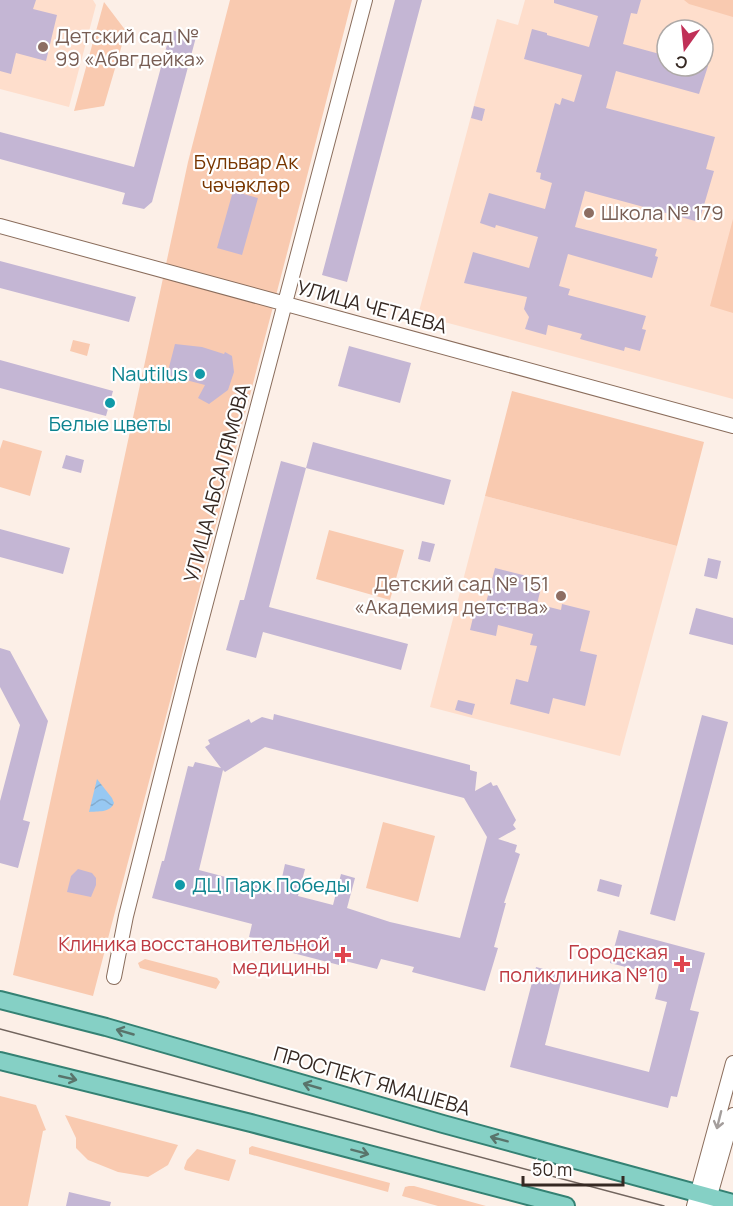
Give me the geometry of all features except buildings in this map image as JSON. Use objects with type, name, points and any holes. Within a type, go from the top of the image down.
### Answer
[{"type":"main road","name":"ПРОСПЕКТ ЯМАШЕВА","points":[[0,1000],[106,1026],[702,1201],[733,1203]]},
{"type":"main road","points":[[0,1061],[251,1123],[566,1206]]},
{"type":"street","name":"УЛИЦА АБСАЛЯМОВА","points":[[114,977],[126,916],[190,663],[365,0]]},
{"type":"street","name":"УЛИЦА ЧЕТАЕВА","points":[[0,226],[733,426]]},
{"type":"street","points":[[702,1201],[733,1063]]},
{"type":"street","points":[[702,1201],[733,1115]]},
{"type":"shaded area","name":"Детский сад № 99 «Абвгдейка»","points":[[0,0],[93,0],[96,5],[69,107],[0,89]]},
{"type":"shaded area","name":"Школа № 179","points":[[525,0],[733,0],[733,399],[418,315],[497,19],[518,25]]},
{"type":"shaded area","name":"Детский сад № 151 «Академия детства»","points":[[485,496],[677,546],[620,756],[430,707]]},
{"type":"green space","name":"Бульвар Ак чәчәкләр","points":[[230,0],[352,0],[93,996],[13,975],[188,162]]},
{"type":"green space","points":[[684,0],[733,0],[733,17],[689,4]]},
{"type":"green space","points":[[104,2],[126,31],[104,106],[74,111]]},
{"type":"green space","points":[[733,219],[733,313],[710,306]]},
{"type":"green space","points":[[73,340],[90,344],[87,356],[70,351]]},
{"type":"green space","points":[[512,391],[704,442],[677,546],[485,496]]},
{"type":"green space","points":[[3,440],[42,451],[30,496],[0,487],[0,449]]},
{"type":"green space","points":[[329,530],[404,550],[390,600],[316,579]]},
{"type":"green space","points":[[383,822],[435,836],[418,902],[366,888]]},
{"type":"green space","points":[[145,959],[217,978],[220,982],[216,989],[140,968],[138,963]]},
{"type":"green space","points":[[0,1096],[36,1105],[46,1130],[43,1131],[28,1206],[0,1206]]},
{"type":"green space","points":[[65,1115],[178,1145],[168,1165],[148,1177],[118,1172],[88,1160],[76,1148],[76,1138]]},
{"type":"green space","points":[[252,1146],[390,1183],[388,1192],[249,1154],[249,1148]]},
{"type":"green space","points":[[197,1149],[236,1160],[229,1181],[185,1170],[187,1160]]},
{"type":"green space","points":[[409,1186],[486,1206],[438,1206],[402,1196],[405,1187]]},
{"type":"water","points":[[97,779],[114,803],[107,810],[89,812]]},
{"type":"tram line","points":[[0,1029],[664,1206]]},
{"type":"place","name":"Детский сад № 99 «Абвгдейка»","points":[[43,47]]},
{"type":"place","name":"Школа № 179","points":[[589,213]]},
{"type":"place","name":"Nautilus","points":[[200,374]]},
{"type":"place","name":"Белые цветы","points":[[110,403]]},
{"type":"place","name":"Детский сад № 151 «Академия детства»","points":[[561,596]]},
{"type":"place","name":"ДЦ Парк Победы","points":[[180,885]]},
{"type":"place","name":"Клиника восстановительной медицины","points":[[343,955]]},
{"type":"place","name":"Городская поликлиника №10","points":[[682,964]]}]
